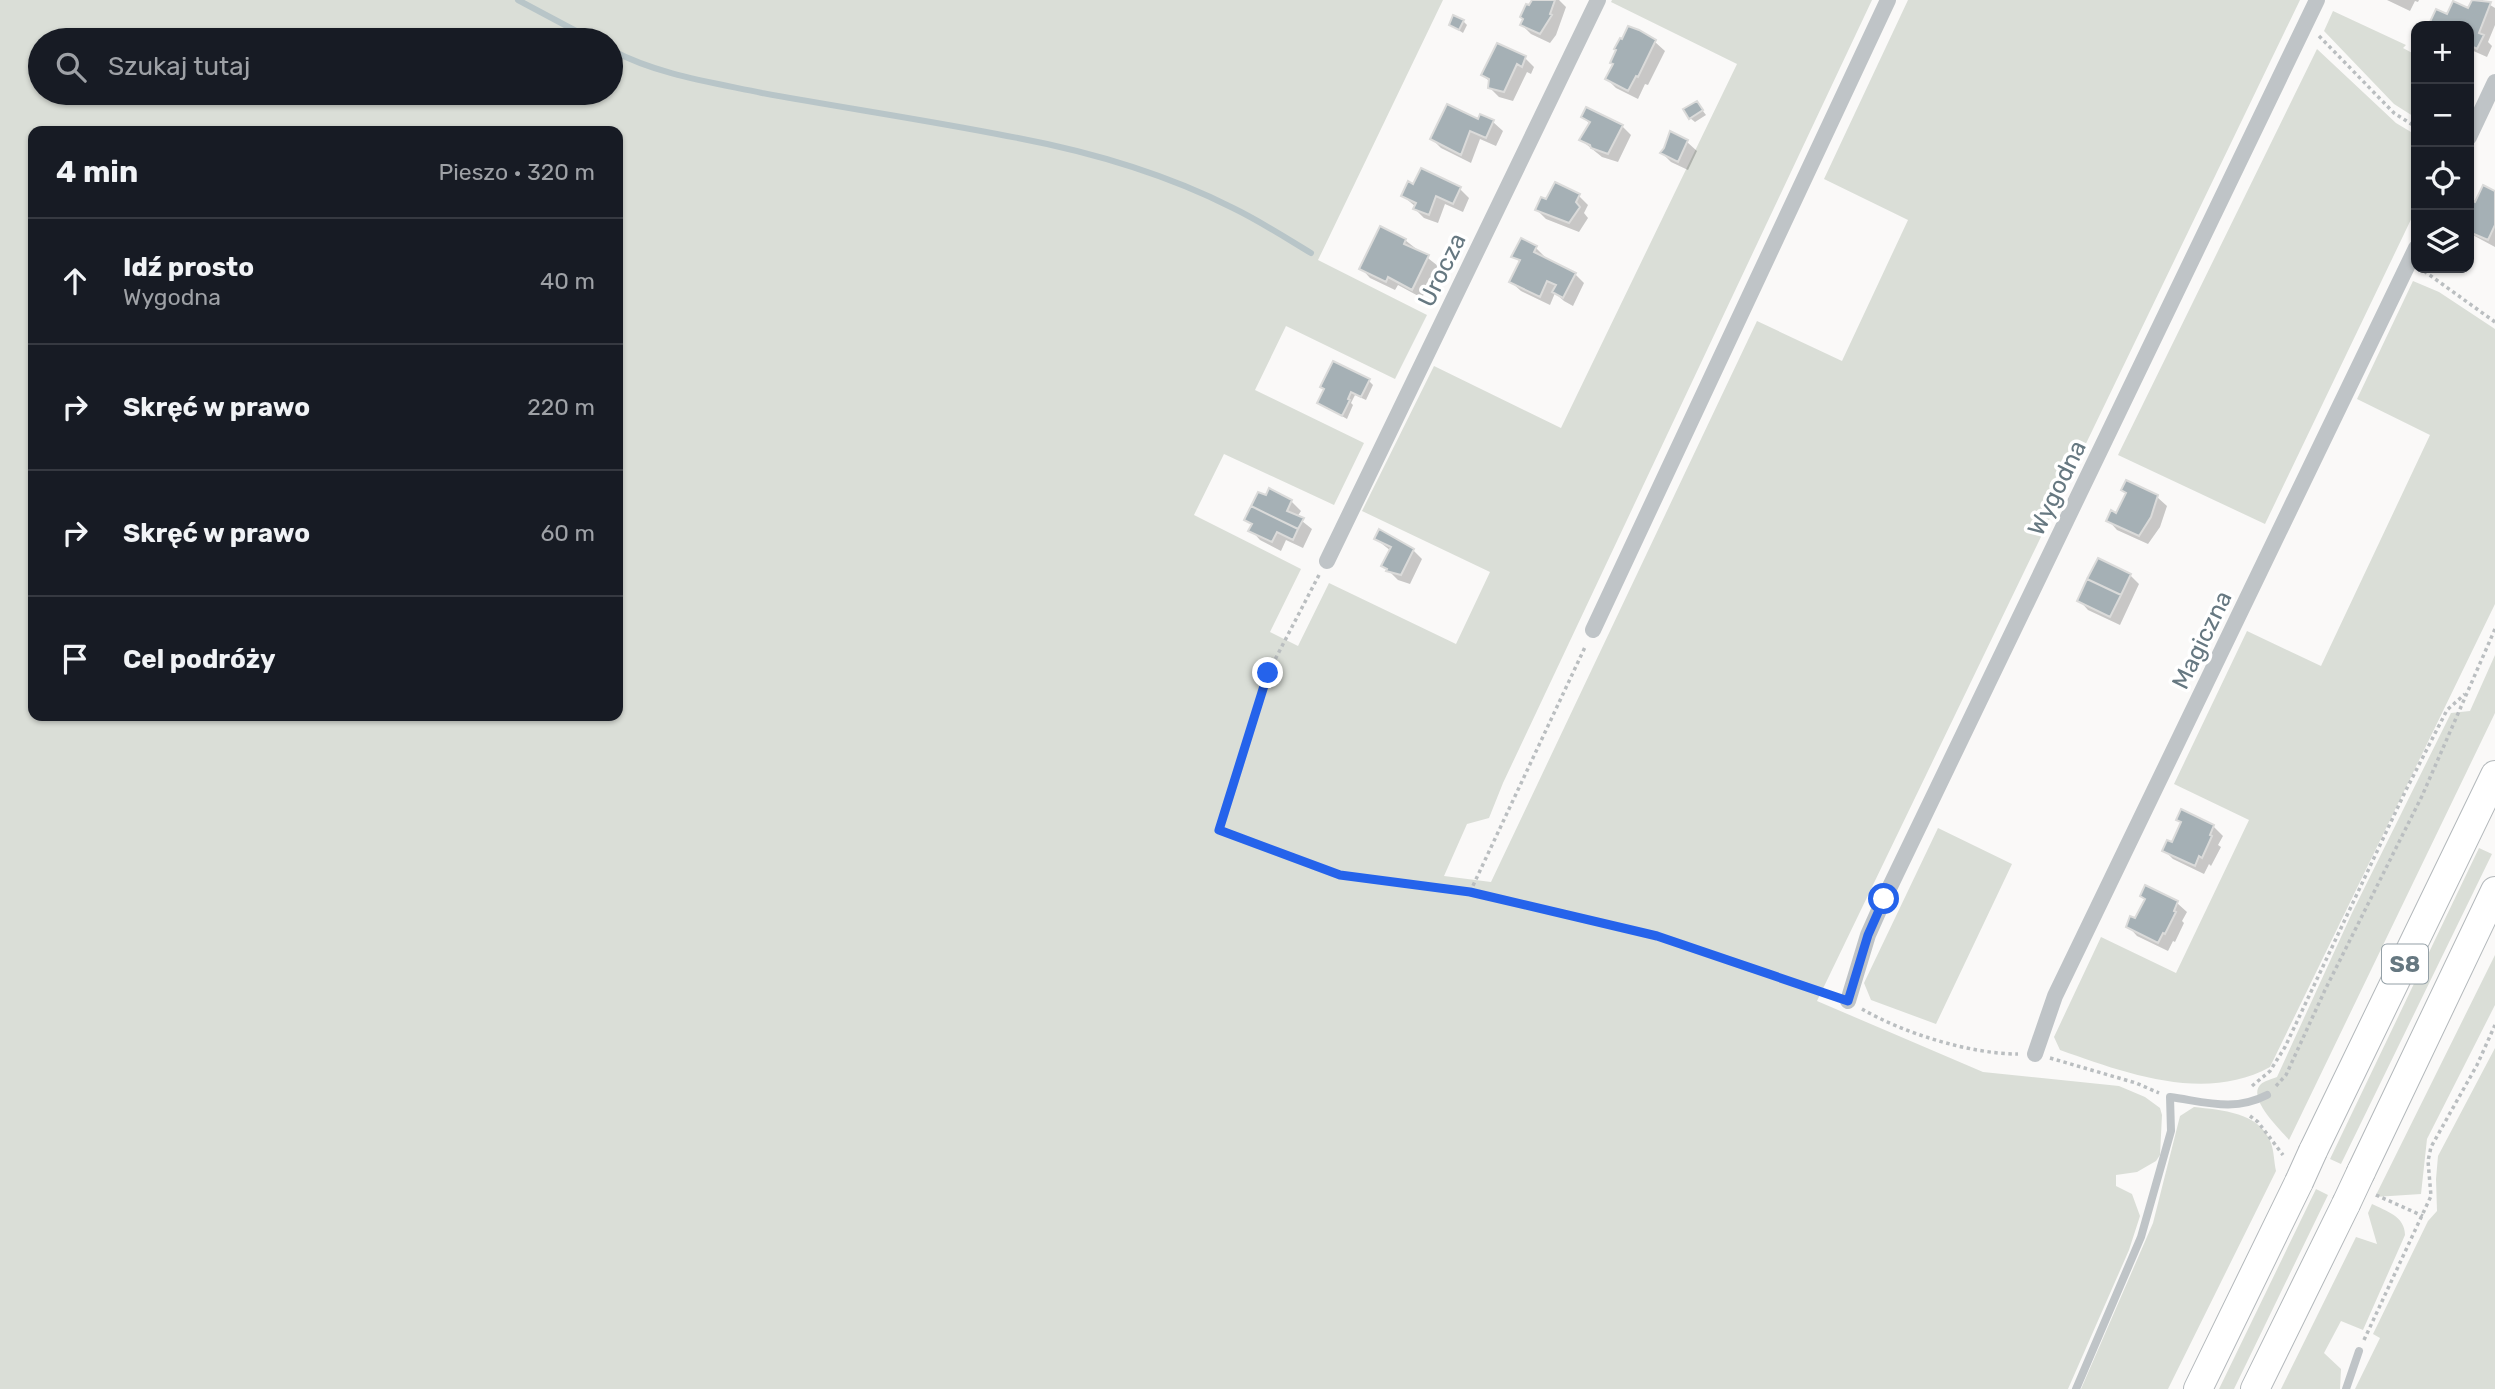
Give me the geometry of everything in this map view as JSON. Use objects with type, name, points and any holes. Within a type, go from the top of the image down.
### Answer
[{"type":"highway","name":"S8","points":[[2199,1389],[2495,775]]},
{"type":"highway","name":"S8","points":[[2255,1389],[2346,1204],[2368,1184],[2495,891]]},
{"type":"street","name":"Urocza","points":[[1327,561],[1598,0]]},
{"type":"street","points":[[1593,630],[1888,0]]},
{"type":"street","name":"Wygodna","points":[[1848,1001],[1868,935],[1884,899],[2317,0]]},
{"type":"street","points":[[2474,126],[2495,82]]},
{"type":"street","name":"Magiczna","points":[[2035,1054],[2056,996],[2411,258]]},
{"type":"lane","points":[[2076,1389],[2141,1237],[2171,1131],[2170,1097],[2237,1106],[2267,1095]]},
{"type":"lane","points":[[2346,1389],[2359,1352]]},
{"type":"path","points":[[2306,24],[2394,113],[2411,124]]},
{"type":"path","points":[[2426,273],[2495,322]]},
{"type":"path","points":[[1327,561],[1268,673],[1219,830],[1340,875],[1470,892],[1657,936],[1848,1001],[1896,1025],[1948,1042],[1995,1053],[2035,1054],[2136,1083],[2170,1097]]},
{"type":"path","points":[[2267,1095],[2286,1075],[2421,796],[2495,629]]},
{"type":"path","points":[[1470,892],[1593,630]]},
{"type":"path","points":[[2270,1071],[2285,1047],[2405,792],[2448,710],[2465,694]]},
{"type":"path","points":[[2359,1352],[2431,1196],[2428,1161],[2431,1147],[2477,1065],[2495,1025]]},
{"type":"path","points":[[2237,1106],[2258,1122],[2283,1155]]},
{"type":"path","points":[[2368,1184],[2423,1216]]},
{"type":"shaded area","points":[[0,0],[1443,0],[1318,260],[1427,315],[1395,379],[1286,326],[1255,390],[1364,443],[1334,505],[1224,454],[1194,515],[1301,569],[1270,632],[1298,646],[1329,583],[1456,644],[1490,572],[1362,511],[1434,366],[1561,428],[1737,64],[1611,2],[1612,0],[1872,0],[1503,783],[1489,818],[1467,824],[1444,876],[1491,882],[1757,321],[1842,361],[1908,220],[1824,179],[1908,0],[2300,0],[1817,1001],[1983,1072],[2119,1086],[2145,1097],[2160,1108],[2160,1155],[2156,1161],[2137,1172],[2116,1175],[2116,1186],[2132,1194],[2140,1216],[2129,1250],[2068,1389],[0,1389]]},
{"type":"shaded area","points":[[2333,11],[2406,45],[2403,48],[2411,52],[2411,115],[2394,104],[2324,31]]},
{"type":"shaded area","points":[[2317,49],[2396,123],[2411,132],[2411,219],[2265,524],[2118,455]]},
{"type":"shaded area","points":[[2413,281],[2439,292],[2495,329],[2495,604],[2270,1067],[2245,1078],[2192,1084],[2138,1075],[2060,1050],[2054,1037],[2101,937],[2176,973],[2249,820],[2174,784],[2247,631],[2321,666],[2430,435],[2357,399]]},
{"type":"shaded area","points":[[2495,655],[2495,713],[2289,1140],[2261,1105],[2258,1090],[2262,1083],[2277,1077],[2352,913],[2451,713],[2470,711]]},
{"type":"shaded area","points":[[1938,828],[2012,864],[1936,1024],[1871,1000],[1864,983]]},
{"type":"shaded area","points":[[2479,848],[2492,854],[2341,1164],[2330,1159]]},
{"type":"shaded area","points":[[2495,955],[2495,1005],[2427,1139],[2421,1194],[2375,1197]]},
{"type":"shaded area","points":[[2495,1048],[2495,1389],[2355,1389],[2380,1338],[2373,1334],[2428,1221],[2437,1211],[2438,1156]]},
{"type":"shaded area","points":[[2194,1107],[2238,1114],[2258,1125],[2271,1143],[2276,1171],[2168,1389],[2081,1389],[2153,1223],[2180,1116]]},
{"type":"shaded area","points":[[2316,1189],[2328,1195],[2234,1389],[2219,1389]]},
{"type":"shaded area","points":[[2372,1204],[2398,1219],[2405,1235],[2363,1330],[2341,1321],[2324,1353],[2341,1369],[2340,1389],[2281,1389],[2356,1237],[2377,1244],[2368,1213]]},
{"type":"building","points":[[1532,0],[1555,0],[1550,14],[1552,15],[1540,34],[1520,25],[1523,19],[1520,17],[1526,4],[1529,5]]},
{"type":"building","points":[[2472,0],[2491,2],[2479,33],[2484,35],[2477,49],[2474,48],[2474,21],[2430,21],[2436,9],[2447,14],[2453,1],[2468,8]]},
{"type":"building","points":[[1453,15],[1464,20],[1459,30],[1449,25]]},
{"type":"building","points":[[1628,26],[1656,40],[1628,91],[1605,79],[1613,64],[1610,63],[1616,50],[1614,49]]},
{"type":"building","points":[[1497,43],[1526,56],[1522,67],[1517,64],[1504,92],[1488,88],[1489,79],[1481,75]]},
{"type":"building","points":[[1697,101],[1703,110],[1689,119],[1683,109]]},
{"type":"building","points":[[1447,104],[1478,119],[1480,114],[1494,120],[1486,138],[1470,131],[1461,155],[1430,139]]},
{"type":"building","points":[[1586,107],[1623,125],[1608,154],[1579,140],[1590,122],[1581,117]]},
{"type":"building","points":[[1670,131],[1688,140],[1678,162],[1660,153]]},
{"type":"building","points":[[1421,168],[1461,187],[1453,204],[1436,196],[1429,215],[1413,209],[1416,203],[1401,196],[1408,181],[1413,184]]},
{"type":"building","points":[[1555,182],[1580,194],[1576,202],[1580,207],[1569,223],[1535,210],[1541,197],[1546,199]]},
{"type":"building","points":[[2483,185],[2495,191],[2495,225],[2488,240],[2474,234],[2475,202]]},
{"type":"building","points":[[1380,226],[1406,239],[1404,244],[1429,255],[1412,290],[1388,277],[1386,282],[1359,269]]},
{"type":"building","points":[[1521,238],[1537,246],[1534,252],[1576,273],[1563,298],[1552,292],[1556,285],[1547,281],[1540,297],[1509,282],[1520,260],[1511,257]]},
{"type":"building","points":[[1333,361],[1370,379],[1361,397],[1351,392],[1342,416],[1317,403],[1324,389],[1320,387]]},
{"type":"building","points":[[2126,480],[2158,495],[2151,517],[2139,536],[2106,521],[2111,510],[2116,513],[2126,493],[2121,490]]},
{"type":"building","points":[[1269,488],[1292,500],[1287,511],[1304,518],[1298,529],[1251,506],[1258,492],[1266,495]]},
{"type":"building","points":[[1251,506],[1298,529],[1293,540],[1277,532],[1272,542],[1248,531],[1252,524],[1244,520]]},
{"type":"building","points":[[1379,529],[1414,549],[1401,575],[1386,571],[1387,569],[1381,566],[1391,547],[1374,539]]},
{"type":"building","points":[[2098,558],[2131,574],[2121,595],[2087,579]]},
{"type":"building","points":[[2087,579],[2121,595],[2110,617],[2077,601]]},
{"type":"building","points":[[2181,809],[2214,825],[2202,858],[2199,856],[2195,866],[2162,851],[2167,840],[2172,842],[2181,822],[2176,820]]},
{"type":"building","points":[[2145,885],[2178,901],[2174,911],[2176,912],[2158,943],[2126,927],[2130,916],[2135,918],[2145,899],[2140,896]]},
{"type":"waterway","points":[[518,0],[570,28]]},
{"type":"waterway","points":[[623,56],[666,72],[704,81],[977,130],[1123,164],[1207,195],[1253,218],[1311,253]]},
{"type":"route","points":[[1268,673],[1219,830],[1340,875],[1470,892],[1657,936],[1848,1001],[1868,935],[1884,899]]}]
